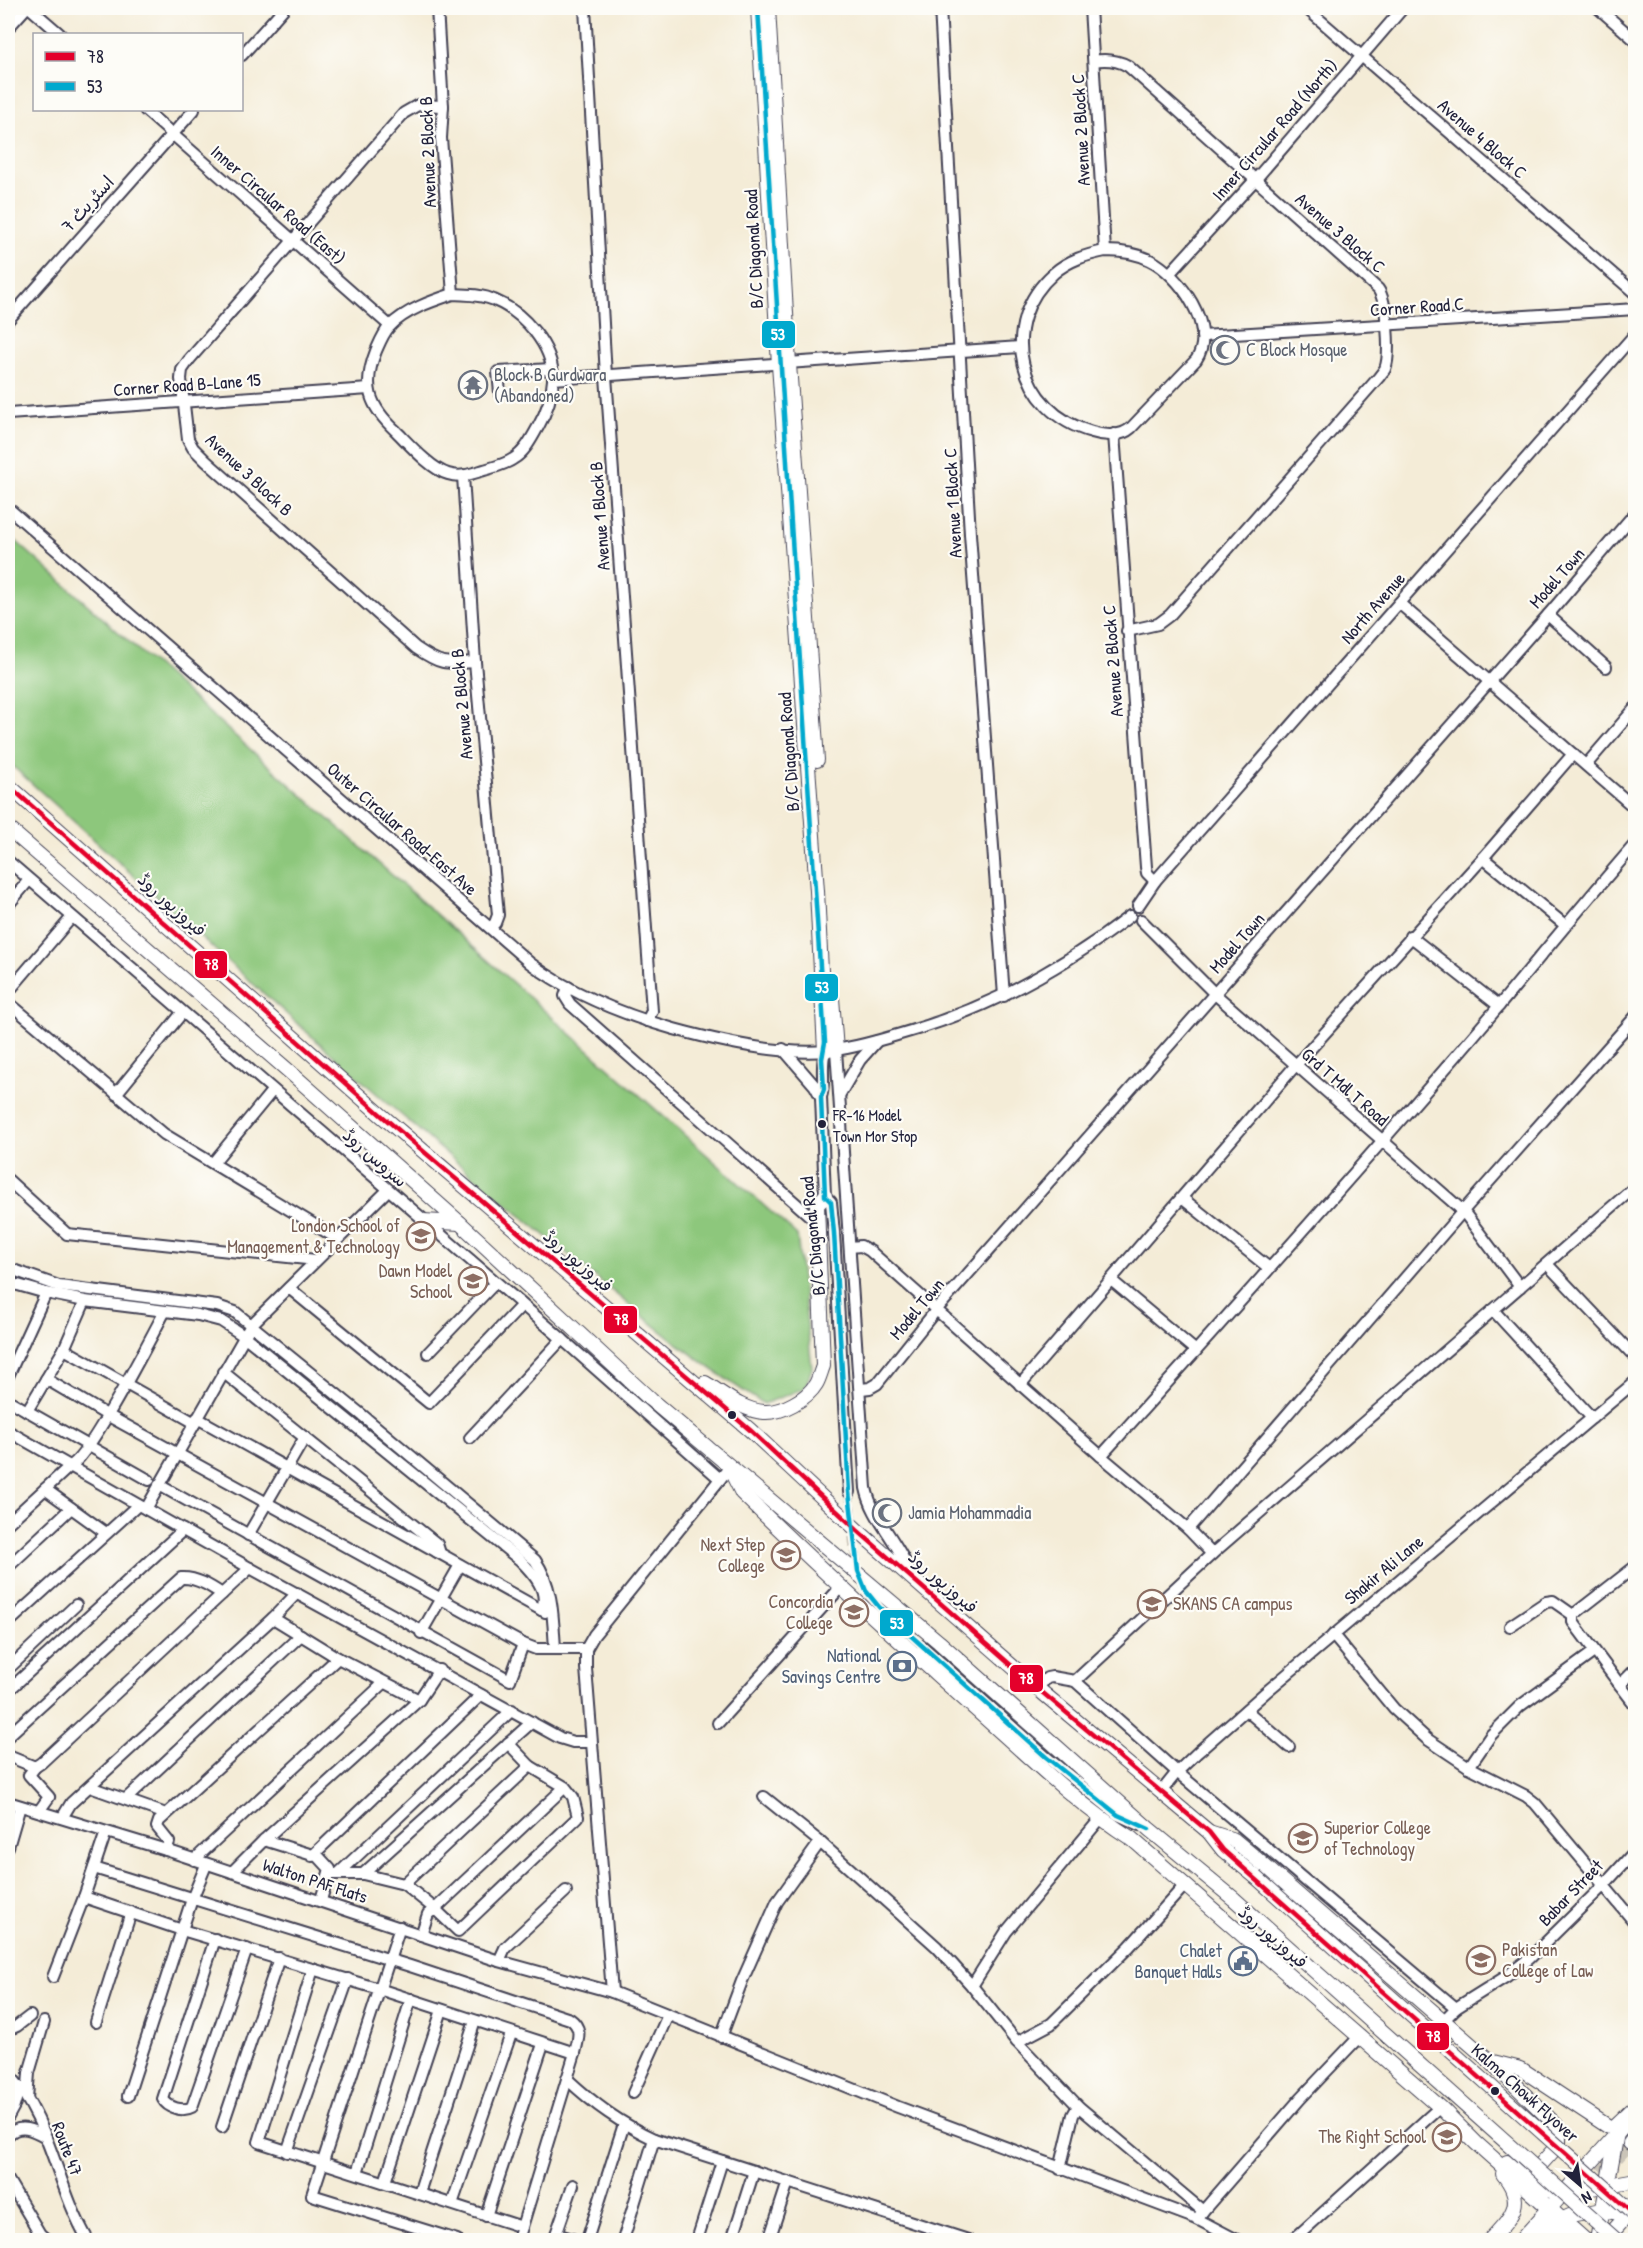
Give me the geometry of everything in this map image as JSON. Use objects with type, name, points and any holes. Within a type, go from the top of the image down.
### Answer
[{"type":"main road","name":"B/C Diagonal Road","points":[[758,8],[784,364],[814,707],[830,1051]]},
{"type":"main road","name":"B/C Diagonal Road","points":[[768,8],[784,364]]},
{"type":"main road","name":"فیروزپور روڈ","points":[[8,785],[381,1115],[750,1430],[912,1579],[1037,1688],[1209,1832],[1223,1850],[1256,1877]]},
{"type":"main road","name":"فیروزپور روڈ","points":[[8,828],[460,1223],[651,1400],[729,1468],[939,1642],[1149,1829],[1234,1899],[1616,2241]]},
{"type":"main road","points":[[672,1364],[749,1408],[764,1412],[785,1407],[804,1397],[816,1384],[822,1366],[818,1205],[825,1196]]},
{"type":"main road","points":[[423,1221],[460,1223]]},
{"type":"main road","name":"فیروزپور روڈ","points":[[729,1468],[742,1493],[840,1588],[1100,1819],[1132,1839],[1360,2036],[1585,2241]]},
{"type":"main road","name":"فیروزپور روڈ","points":[[1209,1832],[1234,1840],[1491,2062],[1521,2069],[1609,2127],[1613,2127],[1635,2105]]},
{"type":"main road","name":"Kalma Chowk Flyover","points":[[1256,1877],[1634,2213]]},
{"type":"main road","points":[[1476,2143],[1521,2171],[1530,2172],[1534,2172],[1559,2144],[1559,2131],[1556,2125],[1491,2062]]},
{"type":"main road","points":[[1524,2238],[1635,2112]]},
{"type":"main road","points":[[1597,2241],[1617,2133]]},
{"type":"main road","points":[[1476,2143],[1538,2187],[1554,2193],[1635,2180]]},
{"type":"main road","points":[[1476,2143],[1513,2187],[1516,2197],[1512,2216],[1490,2241]]},
{"type":"main road","points":[[1524,2238],[1562,2219],[1602,2210],[1634,2213]]},
{"type":"main road","points":[[1605,2241],[1634,2213]]},
{"type":"main road","points":[[1524,2238],[1546,2229],[1558,2230],[1570,2241]]},
{"type":"street","points":[[8,28],[28,8],[59,33]]},
{"type":"street","points":[[243,54],[284,8]]},
{"type":"street","name":"Avenue 2 Block B","points":[[437,8],[443,106],[441,138],[453,294]]},
{"type":"street","name":"Avenue 1 Block B","points":[[585,8],[606,376],[652,1011],[647,1022]]},
{"type":"street","name":"Avenue 1 Block C","points":[[940,8],[970,534],[1004,996]]},
{"type":"street","name":"Avenue 2 Block C","points":[[1090,8],[1105,250]]},
{"type":"street","name":"Avenue 4 Block C","points":[[1306,8],[1635,294]]},
{"type":"street","name":"Inner Circular Road (North)","points":[[1170,273],[1255,180],[1403,8]]},
{"type":"street","points":[[1598,8],[1635,41]]},
{"type":"street","name":"Avenue 3 Block C","points":[[1094,60],[1113,60],[1128,66],[1378,289],[1384,300],[1386,326],[1387,357],[1385,369],[1379,377],[1170,615],[1158,624],[1127,631]]},
{"type":"street","name":"Avenue 3 Block B","points":[[443,106],[418,105],[404,113],[189,360],[182,370],[183,401],[188,439],[193,448],[206,461],[417,648],[434,660],[445,664],[475,662]]},
{"type":"street","name":"Inner Circular Road (East)","points":[[146,111],[390,326]]},
{"type":"street","name":"اسٹریٹ 7","points":[[8,320],[193,111]]},
{"type":"street","points":[[1105,250],[1136,254],[1170,273],[1193,302],[1198,318],[1202,350],[1196,360],[1127,432],[1096,433],[1072,426],[1051,412],[1029,382],[1020,347],[1023,322],[1040,288],[1054,273],[1077,258],[1105,250]]},
{"type":"street","points":[[453,294],[492,299],[508,307],[522,318],[542,343],[552,374],[549,402],[542,420],[523,451],[505,464],[463,476],[440,471],[381,418],[374,406],[368,374],[383,335],[390,326],[423,305],[453,294]]},
{"type":"street","name":"Corner Road C","points":[[1202,336],[1635,309]]},
{"type":"street","name":"North Avenue","points":[[1004,996],[1060,966],[1136,918],[1132,908],[1138,906],[1155,881],[1635,333]]},
{"type":"street","points":[[500,393],[498,372],[606,376],[1020,347]]},
{"type":"street","name":"Corner Road B-Lane 15","points":[[8,414],[369,389]]},
{"type":"street","name":"Avenue 2 Block C","points":[[1114,434],[1146,867],[1147,873],[1155,881]]},
{"type":"street","name":"Avenue 2 Block B","points":[[463,476],[475,662],[498,915],[491,927]]},
{"type":"street","name":"Outer Circular Road-East Ave","points":[[8,508],[539,969],[568,987],[647,1022],[717,1040],[783,1049],[830,1051],[877,1041],[962,1015],[1004,996]]},
{"type":"street","name":"Model Town","points":[[861,1389],[877,1384],[937,1309],[1548,615],[1635,512]]},
{"type":"street","points":[[1399,603],[1635,809]]},
{"type":"street","points":[[1548,615],[1606,667]]},
{"type":"street","points":[[1586,765],[1635,707]]},
{"type":"street","points":[[1020,1385],[1295,1066],[1410,936],[1483,858],[1573,754]]},
{"type":"street","points":[[1101,1456],[1499,1006],[1564,925],[1635,843]]},
{"type":"street","points":[[1483,858],[1564,925]]},
{"type":"street","name":"سروس روڈ","points":[[8,861],[387,1191],[562,1339],[720,1479]]},
{"type":"street","points":[[8,905],[29,880]]},
{"type":"street","points":[[8,992],[72,917]]},
{"type":"street","name":"Grd T Mdl T Road","points":[[1136,918],[1215,994],[1295,1066],[1463,1211],[1520,1287]]},
{"type":"street","points":[[1410,936],[1499,1006]]},
{"type":"street","points":[[568,987],[565,996],[570,1004],[818,1223]]},
{"type":"street","points":[[8,1002],[164,1134],[338,1239]]},
{"type":"street","points":[[116,1094],[182,1013]]},
{"type":"street","points":[[1188,1529],[1635,1016]]},
{"type":"street","points":[[840,1094],[860,1060],[877,1041]]},
{"type":"street","points":[[783,1049],[815,1086],[821,1097]]},
{"type":"street","points":[[830,1051],[840,1094],[868,1497],[886,1532],[900,1552],[912,1579]]},
{"type":"street","name":"B/C Diagonal Road","points":[[830,1051],[822,1059],[824,1089],[821,1097],[825,1196],[831,1202],[834,1233],[849,1492]]},
{"type":"street","points":[[213,1163],[272,1091]]},
{"type":"street","points":[[8,1180],[67,1234],[316,1260]]},
{"type":"street","points":[[1075,1681],[1212,1554],[1635,1186]]},
{"type":"street","points":[[8,1623],[106,1533],[142,1507],[159,1485],[251,1325],[387,1191]]},
{"type":"street","points":[[1182,1198],[1269,1268]]},
{"type":"street","points":[[850,1247],[861,1246],[870,1251],[1101,1456],[1188,1529],[1212,1554]]},
{"type":"street","points":[[1547,1264],[1635,1358]]},
{"type":"street","points":[[8,1268],[59,1286],[217,1306],[235,1312],[535,1560],[546,1582],[553,1614],[555,1649]]},
{"type":"street","points":[[1111,1280],[1196,1351]]},
{"type":"street","points":[[428,1353],[495,1282]]},
{"type":"street","points":[[18,1285],[85,1301],[221,1321],[244,1336],[520,1560],[531,1570],[543,1592],[544,1601],[541,1610]]},
{"type":"street","points":[[289,1288],[429,1403],[522,1305]]},
{"type":"street","points":[[8,1376],[46,1293]]},
{"type":"street","points":[[27,1411],[64,1349],[85,1301]]},
{"type":"street","points":[[1493,1310],[1592,1418]]},
{"type":"street","points":[[8,1523],[76,1462],[89,1445],[165,1311]]},
{"type":"street","points":[[470,1438],[562,1339]]},
{"type":"street","points":[[64,1349],[286,1468],[550,1615],[553,1614]]},
{"type":"street","points":[[223,1371],[437,1544],[439,1550],[437,1552]]},
{"type":"street","points":[[46,1379],[107,1415],[523,1644],[536,1649],[586,1649]]},
{"type":"street","name":"Shakir Ali Lane","points":[[1161,1792],[1177,1772],[1246,1710],[1635,1381]]},
{"type":"street","points":[[8,1400],[149,1480]]},
{"type":"street","points":[[8,1431],[481,1695],[573,1742],[591,1742]]},
{"type":"street","points":[[248,1535],[304,1437]]},
{"type":"street","points":[[612,1992],[591,1742],[586,1649],[594,1635],[729,1468]]},
{"type":"street","points":[[159,1485],[421,1633],[510,1680],[523,1644]]},
{"type":"street","points":[[45,1489],[106,1533]]},
{"type":"street","points":[[8,1567],[71,1508]]},
{"type":"street","points":[[8,1690],[183,1530]]},
{"type":"street","points":[[421,1633],[460,1565]]},
{"type":"street","points":[[1635,1566],[1574,1615],[1573,1622],[1635,1706]]},
{"type":"street","points":[[39,1811],[49,1797],[29,1775],[34,1767],[41,1763],[250,1568]]},
{"type":"street","points":[[8,1736],[181,1578],[205,1584],[222,1594]]},
{"type":"street","points":[[718,1723],[840,1588]]},
{"type":"street","points":[[62,1818],[71,1803],[273,1618],[297,1593]]},
{"type":"street","points":[[1510,1626],[1546,1602],[1553,1601],[1574,1615]]},
{"type":"street","points":[[8,1669],[76,1605]]},
{"type":"street","points":[[273,1618],[338,1658],[419,1700]]},
{"type":"street","points":[[126,1799],[301,1635]]},
{"type":"street","points":[[1334,1635],[1402,1717],[1427,1739],[1469,1767],[1526,1796],[1535,1803],[1635,1924]]},
{"type":"street","points":[[921,1646],[1046,1757],[1118,1815],[1149,1829]]},
{"type":"street","points":[[1469,1767],[1491,1736],[1520,1706],[1594,1652]]},
{"type":"street","points":[[166,1850],[169,1842],[157,1824],[338,1658]]},
{"type":"street","points":[[1620,1685],[1635,1669]]},
{"type":"street","points":[[232,1872],[264,1840],[419,1700],[439,1670]]},
{"type":"street","points":[[1037,1688],[1043,1681],[1052,1677],[1075,1681],[1177,1772],[1456,2008]]},
{"type":"street","points":[[194,1860],[384,1683]]},
{"type":"street","points":[[312,1856],[481,1695]]},
{"type":"street","points":[[321,1900],[335,1874],[512,1710]]},
{"type":"street","points":[[1246,1710],[1289,1747]]},
{"type":"street","points":[[363,1874],[532,1722]]},
{"type":"street","points":[[264,1840],[319,1857],[335,1874],[363,1874],[404,1884],[458,1930],[579,1817],[573,1797],[565,1787],[530,1766],[508,1743]]},
{"type":"street","points":[[8,1756],[34,1767]]},
{"type":"street","points":[[1046,1757],[1060,1774],[1132,1839]]},
{"type":"street","points":[[404,1884],[530,1766]]},
{"type":"street","points":[[90,1787],[166,1814]]},
{"type":"street","points":[[421,1935],[428,1914],[565,1787]]},
{"type":"street","points":[[764,1797],[820,1842],[937,1947],[1017,2042],[1078,2106],[1200,2215],[1237,2241]]},
{"type":"street","name":"Walton PAF Flats","points":[[8,1802],[166,1850],[499,1960],[612,1992],[1060,2169],[1200,2215]]},
{"type":"street","points":[[8,1843],[20,1806]]},
{"type":"street","points":[[972,1986],[1006,1932],[1100,1819]]},
{"type":"street","points":[[53,1977],[106,1832]]},
{"type":"street","points":[[721,2037],[742,1981],[777,1902],[820,1842]]},
{"type":"street","name":"Babar Street","points":[[1443,2021],[1456,2008],[1507,1976],[1530,1958],[1604,1885],[1635,1850]]},
{"type":"street","points":[[128,2096],[192,1899],[206,1865]]},
{"type":"street","points":[[94,1868],[390,1961],[570,2019],[576,2023],[580,2030],[575,2053],[518,2241]]},
{"type":"street","points":[[1017,2042],[1051,2024],[1129,1947],[1185,1885]]},
{"type":"street","points":[[499,1960],[505,1948],[566,1891]]},
{"type":"street","points":[[84,1897],[182,1930],[411,1999],[511,2034],[575,2053]]},
{"type":"street","points":[[96,2022],[131,1912]]},
{"type":"street","points":[[400,1927],[312,2195],[457,2241]]},
{"type":"street","points":[[215,1939],[163,2099],[165,2103],[176,2109],[189,2110],[192,2107],[247,1949]]},
{"type":"street","points":[[222,2127],[279,1958]]},
{"type":"street","points":[[313,1969],[258,2139],[260,2144],[323,2162],[522,2227]]},
{"type":"street","points":[[287,2152],[348,1979]]},
{"type":"street","points":[[357,2173],[411,1999]]},
{"type":"street","points":[[385,2182],[442,2010]]},
{"type":"street","points":[[633,2093],[668,2015]]},
{"type":"street","points":[[8,2030],[30,2016]]},
{"type":"street","points":[[419,2193],[475,2021]]},
{"type":"street","points":[[27,2099],[29,2073],[44,2022]]},
{"type":"street","points":[[452,2204],[511,2034]]},
{"type":"street","points":[[1200,2215],[1300,2099],[1360,2036]]},
{"type":"street","points":[[486,2216],[543,2044]]},
{"type":"street","name":"Route 47","points":[[8,2073],[20,2086],[46,2137],[75,2219],[87,2241]]},
{"type":"street","points":[[567,2079],[590,2101],[624,2124],[654,2139],[968,2241]]},
{"type":"street","points":[[8,2117],[20,2086]]},
{"type":"street","points":[[1060,2169],[1073,2115],[1078,2106]]},
{"type":"street","points":[[1293,2241],[1440,2107]]},
{"type":"street","points":[[587,2241],[624,2124]]},
{"type":"street","points":[[8,2135],[13,2130],[25,2128],[46,2137]]},
{"type":"street","points":[[623,2241],[654,2139]]},
{"type":"street","points":[[697,2241],[722,2161]]},
{"type":"street","points":[[732,2241],[754,2171]]},
{"type":"street","points":[[8,2180],[40,2234],[47,2241]]},
{"type":"street","points":[[770,2241],[788,2182]]},
{"type":"street","points":[[573,2185],[555,2237],[575,2241]]},
{"type":"green space","points":[[8,534],[797,1235],[812,1368],[805,1388],[764,1404],[708,1367],[655,1326],[481,1183],[344,1065],[8,762]]},
{"type":"tunnel","points":[[849,1492],[856,1558],[863,1583],[879,1608],[922,1646]]},
{"type":"tunnel","points":[[1588,2188],[1630,2143]]},
{"type":"transit line","name":"53","points":[[758,8],[825,1042],[822,1059],[824,1089],[821,1097],[825,1196],[831,1202],[834,1233],[849,1492],[858,1571],[866,1591],[879,1607],[1046,1757],[1118,1815],[1149,1829]]},
{"type":"transit line","name":"78","points":[[8,785],[381,1115],[750,1430],[857,1530],[1037,1688],[1209,1832],[1223,1850],[1636,2216]]},
{"type":"place","name":"C Block Mosque","points":[[1225,350]]},
{"type":"place","name":"Block B Gurdwara (Abandoned)","points":[[473,385]]},
{"type":"place","name":"FR-16 Model Town Mor Stop","points":[[822,1124]]},
{"type":"place","name":"London School of Management & Technology","points":[[421,1236]]},
{"type":"place","name":"Dawn Model School","points":[[473,1281]]},
{"type":"place","name":"Jamia Mohammadia","points":[[887,1513]]},
{"type":"place","name":"Next Step College","points":[[786,1555]]},
{"type":"place","name":"SKANS CA campus","points":[[1152,1604]]},
{"type":"place","name":"Concordia College","points":[[854,1612]]},
{"type":"place","name":"National Savings Centre","points":[[902,1666]]},
{"type":"place","name":"Superior College of Technology","points":[[1303,1838]]},
{"type":"place","name":"Pakistan College of Law","points":[[1481,1960]]},
{"type":"place","name":"Chalet Banquet Halls","points":[[1243,1961]]},
{"type":"place","name":"The Right School","points":[[1447,2137]]}]
